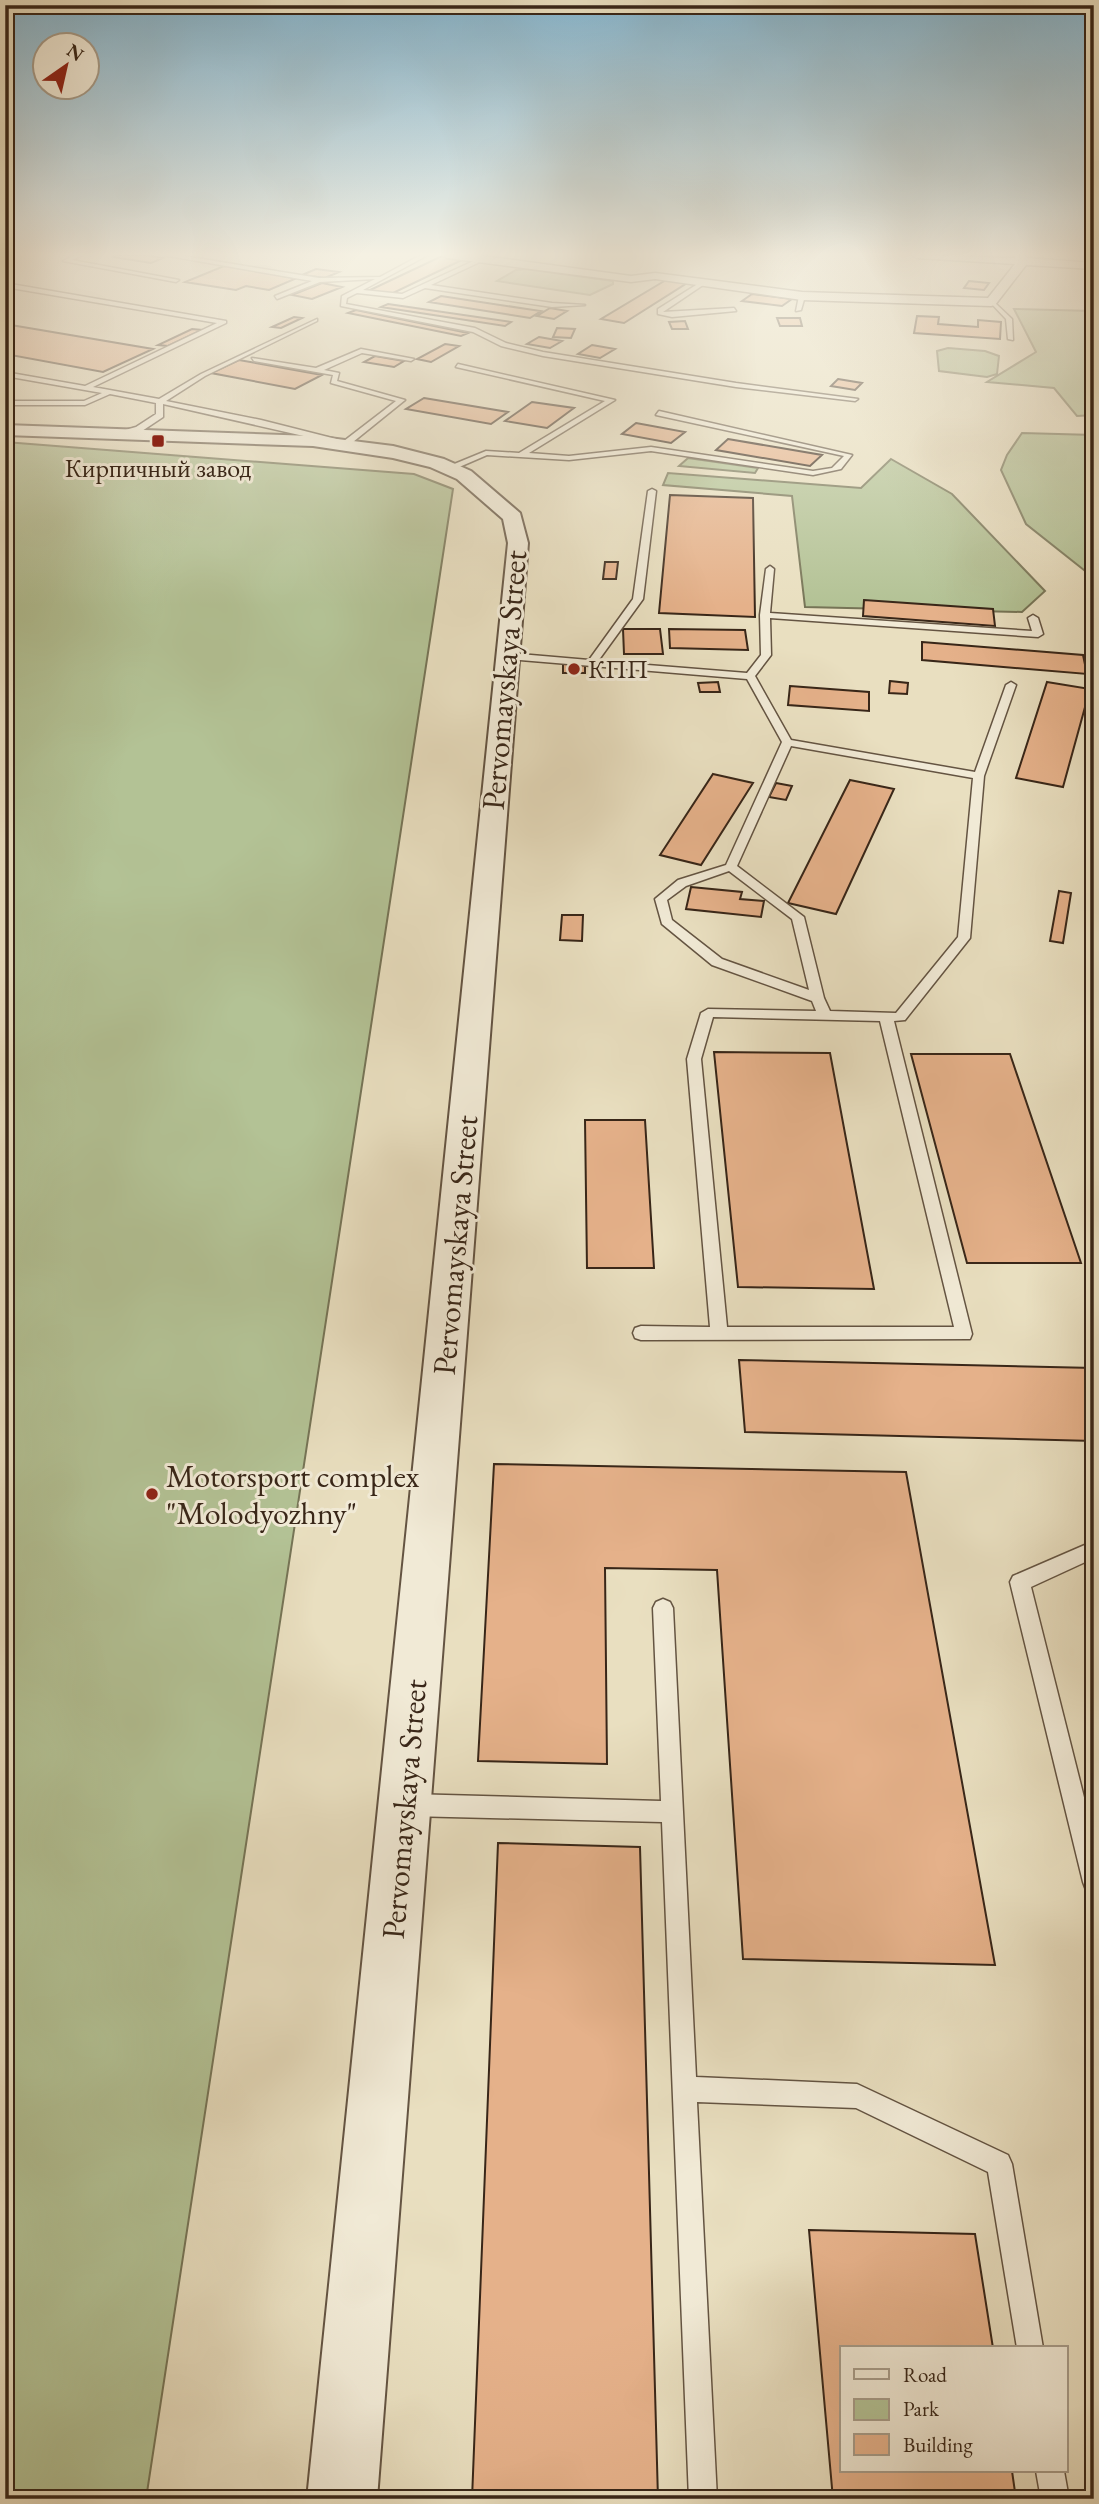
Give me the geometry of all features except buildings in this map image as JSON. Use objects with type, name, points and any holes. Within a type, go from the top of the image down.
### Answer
[{"type":"street","name":"Pervomayskaya Street","points":[[5,430],[345,444],[393,452],[437,463],[464,475],[513,517],[518,543],[342,2499]]},
{"type":"lane","points":[[86,388],[120,372]]},
{"type":"lane","points":[[159,402],[209,372]]},
{"type":"lane","points":[[5,374],[159,402],[304,432],[345,444],[401,400],[332,382],[337,374],[327,372]]},
{"type":"lane","points":[[484,372],[611,400],[521,455]]},
{"type":"lane","points":[[652,372],[782,393],[855,398]]},
{"type":"lane","points":[[5,403],[85,403],[107,393]]},
{"type":"lane","points":[[121,434],[139,429],[160,415],[159,402]]},
{"type":"lane","points":[[450,469],[486,453],[569,458],[651,449],[813,473],[832,472],[845,464],[848,454],[659,413]]},
{"type":"lane","points":[[592,662],[639,599],[652,491]]},
{"type":"lane","points":[[750,676],[766,655],[765,615],[770,569]]},
{"type":"lane","points":[[765,615],[1038,634],[1033,618]]},
{"type":"lane","points":[[508,656],[750,676]]},
{"type":"lane","points":[[750,676],[786,742]]},
{"type":"lane","points":[[719,1333],[694,1059],[708,1013],[900,1017],[964,939],[979,776],[1012,685]]},
{"type":"lane","points":[[786,742],[979,776]]},
{"type":"lane","points":[[786,742],[731,867],[682,883],[661,899],[666,921],[717,962],[817,998]]},
{"type":"lane","points":[[731,867],[798,917],[817,998],[825,1015]]},
{"type":"lane","points":[[641,1333],[964,1334],[886,1017]]},
{"type":"lane","points":[[1094,1549],[1020,1582],[1094,1882]]},
{"type":"lane","points":[[663,1608],[703,2499]]},
{"type":"lane","points":[[404,1805],[672,1812]]},
{"type":"lane","points":[[684,2089],[857,2096],[999,2164],[1030,2346]]},
{"type":"lane","points":[[1050,2472],[1055,2499]]},
{"type":"green space","points":[[946,372],[997,372],[987,377]]},
{"type":"green space","points":[[1004,372],[1094,372],[1094,415],[1077,416],[1054,388],[987,382]]},
{"type":"green space","points":[[1022,433],[1094,435],[1094,578],[1026,524],[1001,470],[1007,455]]},
{"type":"green space","name":"Motorsport complex \"Molodyozhny\"","points":[[5,442],[414,474],[453,489],[146,2499],[5,2499]]},
{"type":"green space","points":[[688,458],[758,468],[755,473],[679,466]]},
{"type":"green space","points":[[891,459],[952,494],[1045,591],[1022,612],[805,607],[792,496],[663,485],[668,473],[861,488]]},
{"type":"place","name":"Кирпичный завод","points":[[158,441]]},
{"type":"place","name":"КПП","points":[[574,669]]},
{"type":"place","name":"Motorsport complex \"Molodyozhny\"","points":[[152,1494]]}]
